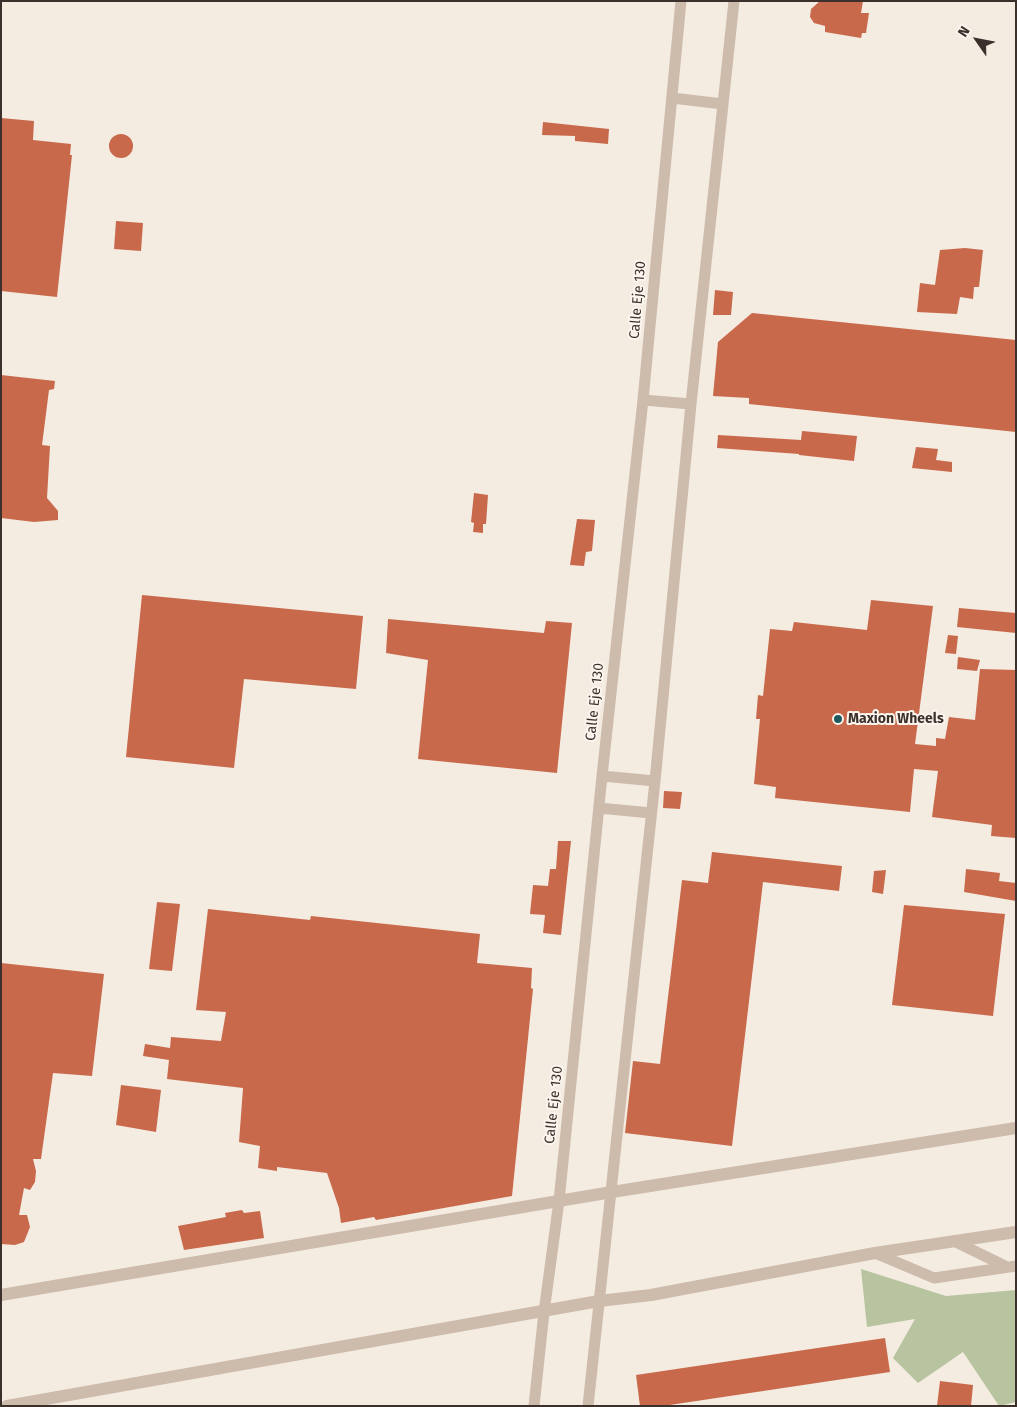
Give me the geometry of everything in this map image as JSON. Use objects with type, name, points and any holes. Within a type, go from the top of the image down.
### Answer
[{"type":"street","name":"Calle Eje 130","points":[[534,1406],[559,1201],[602,776],[643,400],[681,1]]},
{"type":"street","points":[[588,1406],[655,781],[691,404],[734,1]]},
{"type":"street","points":[[672,98],[723,104]]},
{"type":"street","points":[[643,400],[691,404]]},
{"type":"street","points":[[602,776],[655,781]]},
{"type":"street","points":[[599,808],[651,813]]},
{"type":"street","points":[[1,1295],[612,1192],[1016,1128]]},
{"type":"street","points":[[7,1406],[599,1301],[651,1295],[876,1253],[1016,1232]]},
{"type":"street","points":[[954,1241],[1011,1267]]},
{"type":"street","points":[[876,1253],[934,1278],[1011,1267]]},
{"type":"green space","points":[[861,1269],[946,1296],[1016,1290],[1016,1402],[999,1406],[963,1352],[918,1383],[893,1358],[915,1319],[867,1327]]},
{"type":"building","points":[[820,1],[863,1],[861,13],[869,13],[866,33],[862,33],[861,38],[825,32],[825,26],[814,23],[810,17],[811,9]]},
{"type":"building","points":[[1,118],[34,121],[33,140],[71,144],[70,155],[72,155],[57,297],[1,291]]},
{"type":"building","points":[[543,122],[609,129],[608,144],[575,141],[575,136],[542,135]]},
{"type":"building","points":[[121,134],[129,138],[133,146],[129,154],[121,158],[113,154],[109,146],[113,138]]},
{"type":"building","points":[[116,221],[143,223],[141,251],[114,249]]},
{"type":"building","points":[[965,248],[983,250],[979,287],[974,287],[973,299],[960,297],[957,314],[917,312],[920,283],[935,285],[940,250]]},
{"type":"building","points":[[715,290],[733,292],[731,315],[713,315]]},
{"type":"building","points":[[752,313],[1016,340],[1016,432],[749,404],[749,398],[713,396],[718,342]]},
{"type":"building","points":[[1,375],[55,381],[54,389],[49,390],[42,445],[50,446],[47,498],[58,511],[58,520],[34,522],[1,518]]},
{"type":"building","points":[[802,431],[857,436],[854,461],[799,454],[717,448],[718,435],[801,440]]},
{"type":"building","points":[[916,447],[938,449],[936,460],[952,462],[952,472],[912,468]]},
{"type":"building","points":[[474,493],[488,495],[486,524],[483,524],[483,533],[473,532],[474,523],[471,522]]},
{"type":"building","points":[[577,519],[595,520],[592,551],[586,552],[584,566],[570,565]]},
{"type":"building","points":[[142,595],[363,616],[356,689],[244,679],[234,768],[126,757]]},
{"type":"building","name":"Maxion Wheels","points":[[871,600],[933,606],[915,744],[936,746],[936,738],[945,739],[949,717],[975,720],[980,669],[1016,670],[1016,838],[991,836],[992,825],[932,817],[938,771],[914,769],[910,812],[775,798],[776,787],[754,784],[760,719],[756,719],[758,695],[763,696],[770,629],[792,631],[794,622],[867,630]]},
{"type":"building","points":[[959,608],[1016,613],[1016,633],[957,627]]},
{"type":"building","points":[[388,619],[544,633],[546,621],[572,623],[557,773],[418,759],[428,660],[386,653]]},
{"type":"building","points":[[948,635],[958,636],[956,654],[945,653]]},
{"type":"building","points":[[958,657],[980,660],[977,671],[957,669]]},
{"type":"building","points":[[664,791],[682,792],[680,809],[663,808]]},
{"type":"building","points":[[558,841],[571,841],[561,935],[543,933],[545,915],[530,914],[533,885],[548,886],[550,869],[556,869]]},
{"type":"building","points":[[712,852],[842,866],[839,891],[763,882],[732,1146],[625,1133],[633,1061],[660,1064],[682,880],[708,883]]},
{"type":"building","points":[[966,869],[1000,873],[999,881],[1016,883],[1016,901],[964,892]]},
{"type":"building","points":[[886,870],[883,894],[872,892],[874,871]]},
{"type":"building","points":[[157,902],[180,904],[172,971],[149,969]]},
{"type":"building","points":[[904,905],[1005,914],[993,1016],[892,1005]]},
{"type":"building","points":[[208,909],[310,920],[311,916],[480,934],[477,963],[532,968],[531,988],[533,989],[512,1196],[376,1220],[374,1217],[341,1223],[339,1208],[327,1173],[277,1167],[277,1171],[258,1168],[260,1146],[239,1142],[243,1088],[167,1079],[169,1060],[143,1056],[145,1044],[170,1048],[171,1037],[221,1041],[226,1012],[196,1010]]},
{"type":"building","points":[[1,963],[104,974],[92,1076],[53,1073],[41,1159],[33,1159],[36,1171],[35,1182],[30,1190],[24,1188],[19,1215],[27,1215],[30,1227],[24,1242],[15,1245],[1,1244]]},
{"type":"building","points":[[121,1085],[161,1090],[156,1132],[116,1125]]},
{"type":"building","points":[[242,1210],[244,1213],[260,1211],[264,1238],[184,1250],[178,1226],[226,1217],[225,1213]]},
{"type":"building","points":[[885,1338],[890,1372],[663,1406],[640,1406],[636,1375]]},
{"type":"building","points":[[940,1381],[973,1385],[971,1406],[937,1406]]},
{"type":"place","name":"Maxion Wheels","points":[[838,719]]}]
